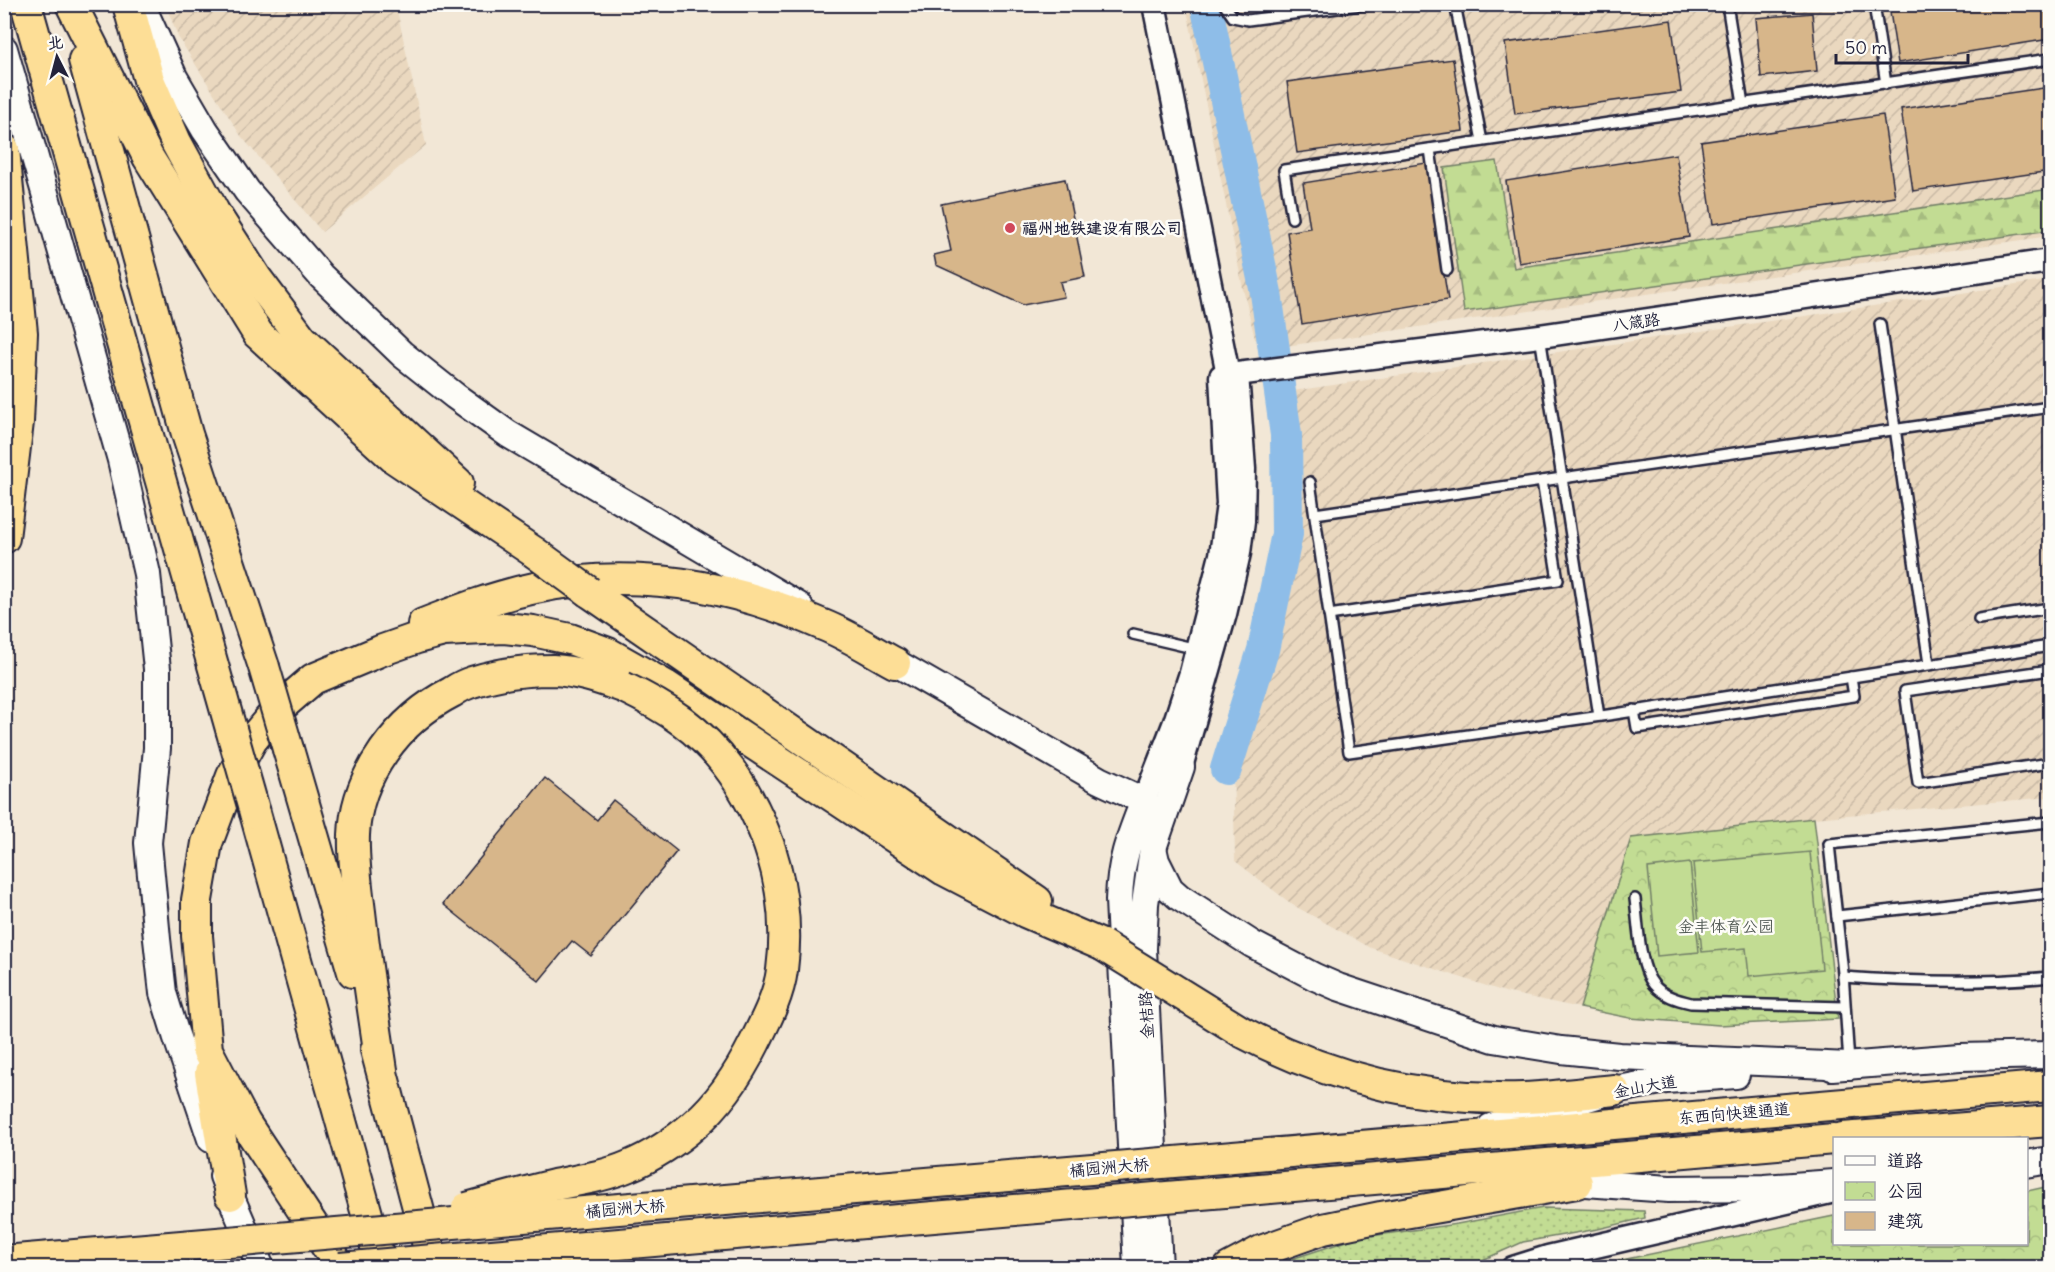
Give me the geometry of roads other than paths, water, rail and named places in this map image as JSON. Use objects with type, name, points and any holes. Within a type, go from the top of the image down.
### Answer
[{"type":"highway","points":[[26,4],[255,813],[389,1265]]},
{"type":"highway","points":[[70,4],[148,157],[258,334],[394,458],[534,552],[1102,945],[1270,1047],[1335,1073],[1393,1087],[1456,1096],[1523,1098],[1614,1090]]},
{"type":"highway","points":[[70,4],[188,434],[264,667],[382,1070],[434,1268]]},
{"type":"highway","points":[[128,4],[149,80],[176,142],[213,212],[257,279],[302,339],[534,552]]},
{"type":"highway","points":[[4,149],[22,333],[17,434],[4,538]]},
{"type":"highway","points":[[230,1195],[207,1050],[197,900],[207,843],[216,813],[232,776],[252,740],[277,710],[313,679],[348,655],[365,647],[476,603],[536,587],[629,579],[691,584],[727,591],[770,604],[824,625],[895,663]]},
{"type":"highway","points":[[313,679],[380,651],[444,631],[504,628],[533,631],[570,639],[608,652],[666,686],[944,870],[1065,931],[1102,945]]},
{"type":"highway","points":[[382,1070],[365,956],[354,835],[359,805],[368,779],[396,735],[441,697],[470,682],[514,673],[553,670],[591,676],[623,687],[658,704],[691,729],[727,768],[755,812],[774,860],[784,916],[782,972],[771,1008],[748,1057],[723,1094],[694,1125],[664,1146],[628,1166],[393,1228]]},
{"type":"highway","points":[[207,1050],[245,1123],[340,1268],[1833,1139]]},
{"type":"highway","name":"东西向快速通道","points":[[1418,1140],[2050,1086]]},
{"type":"highway","points":[[1856,1137],[2050,1121]]},
{"type":"highway","name":"金山大道","points":[[1245,1156],[1418,1140]]},
{"type":"highway","name":"橘园洲大桥","points":[[4,1261],[1245,1156]]},
{"type":"highway","points":[[1229,1268],[1261,1251],[1323,1229],[1381,1216],[1576,1183]]},
{"type":"highway","points":[[389,1265],[427,1268]]},
{"type":"main road","points":[[141,4],[174,77],[205,130],[247,191],[321,276],[402,354],[454,396],[508,434],[895,663],[1099,780],[1144,801],[1151,811],[1156,861],[1170,889],[1252,944],[1338,987],[1494,1039],[1619,1056],[1849,1066]]},
{"type":"main road","points":[[4,48],[121,460],[149,584],[157,669],[157,748],[148,843],[163,993],[230,1195],[261,1268]]},
{"type":"main road","name":"金桔路","points":[[1160,1268],[1143,950],[1146,894],[1153,848],[1180,767]]},
{"type":"main road","points":[[1137,1268],[1119,900],[1121,865],[1126,845],[1144,801]]},
{"type":"main road","name":"金山大道","points":[[1418,1140],[1474,1132],[1614,1090],[1666,1080],[1960,1057],[2050,1055]]},
{"type":"main road","points":[[2028,1164],[2050,1160]]},
{"type":"main road","points":[[1422,1175],[1482,1176],[1669,1189],[1764,1188],[1833,1183]]},
{"type":"street","points":[[1154,4],[1229,375],[1244,470],[1243,521],[1239,553],[1225,614],[1180,767]]},
{"type":"street","name":"八箴路","points":[[1229,375],[1540,336],[2050,261]]},
{"type":"street","points":[[1144,801],[1175,722],[1197,649],[1226,526],[1229,375]]},
{"type":"street","points":[[1513,1268],[1548,1257],[1833,1190]]},
{"type":"lane","points":[[1224,4],[1233,17],[1248,20],[1368,4]]},
{"type":"lane","points":[[1455,4],[1482,141]]},
{"type":"lane","points":[[1728,4],[1743,104]]},
{"type":"lane","points":[[1875,4],[1886,84]]},
{"type":"lane","points":[[1292,218],[1284,170],[2050,59]]},
{"type":"lane","points":[[1430,149],[1447,270]]},
{"type":"lane","points":[[1880,324],[1929,664]]},
{"type":"lane","points":[[1540,336],[1599,716]]},
{"type":"lane","points":[[1315,514],[2050,407]]},
{"type":"lane","points":[[1329,615],[1557,580],[1542,481]]},
{"type":"lane","points":[[1310,482],[1349,752],[2050,646]]},
{"type":"lane","points":[[1979,619],[2050,608]]},
{"type":"lane","points":[[1133,634],[1197,649]]},
{"type":"lane","points":[[2050,670],[1905,691],[1918,783],[2050,764]]},
{"type":"lane","points":[[1634,710],[1637,728],[1843,698],[1854,696],[1851,676]]},
{"type":"lane","points":[[1849,1066],[1843,977],[1829,844],[2050,822]]},
{"type":"lane","points":[[1837,916],[2050,893]]},
{"type":"lane","points":[[1635,899],[1643,958],[1648,974],[1653,985],[1670,997],[1691,1003],[1844,1007]]},
{"type":"lane","points":[[1843,977],[1951,983],[2050,977]]},
{"type":"waterway","points":[[1206,4],[1266,293],[1286,435],[1287,534],[1263,650],[1226,769]]},
{"type":"place","name":"福州地铁建设有限公司","points":[[1010,228]]},
{"type":"park label","name":"金丰体育公园","points":[[1726,926]]}]
